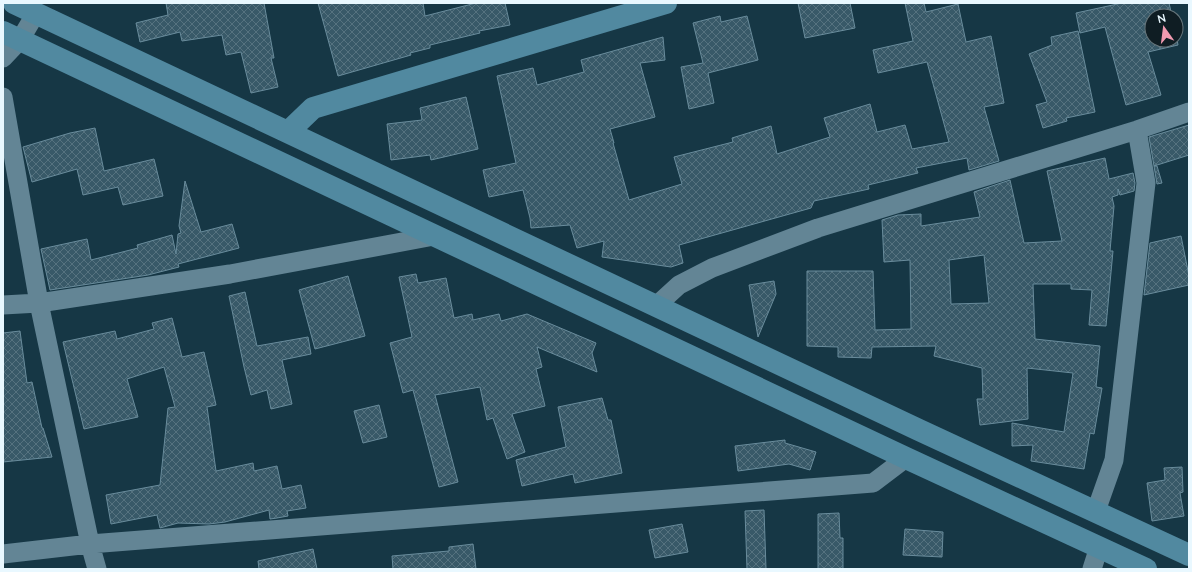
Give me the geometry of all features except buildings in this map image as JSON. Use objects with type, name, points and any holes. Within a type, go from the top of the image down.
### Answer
[{"type":"main road","points":[[14,3],[656,306],[1189,554]]},
{"type":"main road","points":[[288,132],[313,108],[666,3]]},
{"type":"main road","points":[[11,36],[906,458],[1146,569]]},
{"type":"street","points":[[3,58],[11,36],[36,13]]},
{"type":"street","points":[[3,97],[39,302],[90,544],[97,569]]},
{"type":"street","points":[[656,306],[679,285],[712,268],[818,228],[1137,130],[1189,112]]},
{"type":"street","points":[[1096,511],[1114,460],[1146,183],[1137,130]]},
{"type":"street","points":[[3,305],[39,302],[230,274],[434,236]]},
{"type":"street","points":[[3,554],[90,544],[873,483],[906,458]]},
{"type":"street","points":[[1092,569],[1099,547]]}]
